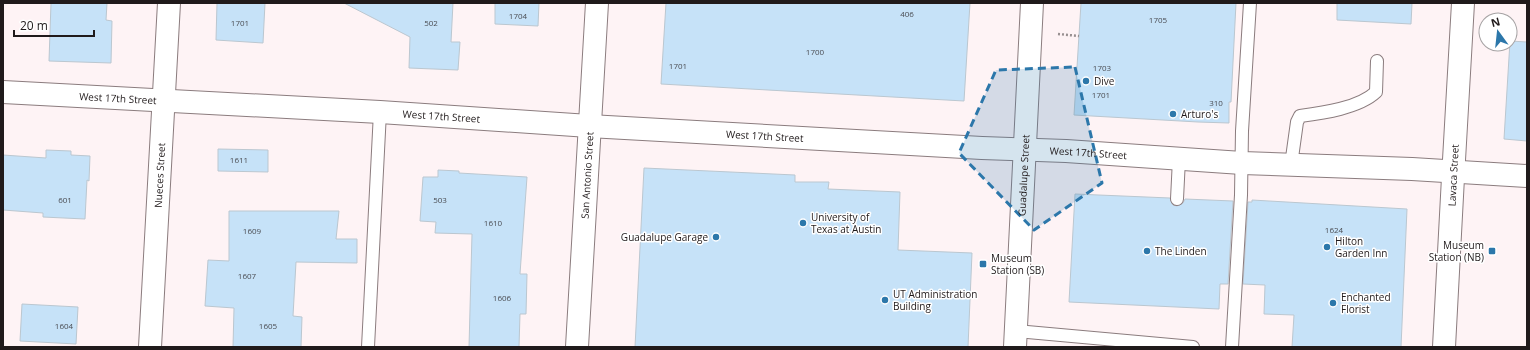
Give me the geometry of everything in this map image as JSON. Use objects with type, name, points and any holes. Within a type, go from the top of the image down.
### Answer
[{"type":"street","name":"Nueces Street","points":[[150,347],[169,3]]},
{"type":"street","name":"San Antonio Street","points":[[577,347],[597,3]]},
{"type":"street","name":"Guadalupe Street","points":[[1015,339],[1032,3]]},
{"type":"street","name":"Lavaca Street","points":[[1444,347],[1463,3]]},
{"type":"street","name":"West 17th Street","points":[[3,92],[380,112],[589,126],[1242,163],[1453,171],[1527,176]]},
{"type":"lane","points":[[1232,347],[1242,163],[1242,131],[1250,3]]},
{"type":"lane","points":[[1291,165],[1297,122],[1300,116],[1319,114],[1370,98],[1376,92],[1377,61]]},
{"type":"lane","points":[[368,347],[380,112]]},
{"type":"lane","points":[[1177,198],[1179,159]]},
{"type":"lane","points":[[1015,339],[1193,347]]},
{"type":"path","points":[[1058,34],[1079,36]]},
{"type":"highlighted area","points":[[1075,67],[1102,183],[1034,230],[959,153],[996,70]]},
{"type":"building","points":[[51,3],[107,3],[106,20],[112,21],[111,63],[49,61]]},
{"type":"building","points":[[217,3],[265,3],[263,43],[216,40]]},
{"type":"building","points":[[344,3],[453,3],[451,42],[460,42],[458,70],[409,68],[410,37]]},
{"type":"building","points":[[495,3],[539,3],[538,26],[495,24]]},
{"type":"building","points":[[666,3],[970,3],[964,101],[661,84]]},
{"type":"building","points":[[1081,3],[1236,3],[1231,102],[1229,102],[1229,123],[1074,115]]},
{"type":"building","points":[[1337,3],[1412,3],[1411,24],[1337,20]]},
{"type":"building","points":[[1518,41],[1527,42],[1527,141],[1504,139],[1509,52],[1518,52]]},
{"type":"building","points":[[218,149],[268,150],[268,172],[218,171]]},
{"type":"building","points":[[46,150],[71,151],[71,155],[90,156],[85,219],[43,217],[43,213],[3,210],[3,155],[46,158]]},
{"type":"building","points":[[644,168],[795,175],[795,182],[829,182],[828,189],[900,192],[898,250],[972,253],[968,347],[635,347]]},
{"type":"building","points":[[438,170],[459,171],[459,173],[527,177],[520,274],[527,274],[526,314],[520,314],[519,347],[469,347],[472,234],[435,233],[436,222],[420,221],[423,177],[438,177]]},
{"type":"building","name":"The Linden","points":[[1075,194],[1170,198],[1173,205],[1177,206],[1183,203],[1185,199],[1233,201],[1228,284],[1220,284],[1219,309],[1069,302]]},
{"type":"building","name":"Hilton Garden Inn","points":[[1252,200],[1407,209],[1401,347],[1292,347],[1294,315],[1264,314],[1265,285],[1243,284],[1248,202],[1252,202]]},
{"type":"building","points":[[229,211],[339,211],[336,239],[357,239],[357,263],[296,262],[293,316],[302,317],[301,347],[233,347],[234,308],[205,306],[208,260],[229,261]]},
{"type":"building","points":[[22,304],[78,307],[76,344],[20,341]]},
{"type":"place","name":"Dive","points":[[1086,81]]},
{"type":"place","name":"Arturo's","points":[[1173,114]]},
{"type":"place","name":"University of Texas at Austin","points":[[803,223]]},
{"type":"place","name":"Guadalupe Garage","points":[[716,237]]},
{"type":"place","name":"Hilton Garden Inn","points":[[1327,247]]},
{"type":"place","name":"The Linden","points":[[1147,251]]},
{"type":"place","name":"Museum Station (NB)","points":[[1492,251]]},
{"type":"place","name":"Museum Station (SB)","points":[[983,264]]},
{"type":"place","name":"UT Administration Building","points":[[885,300]]},
{"type":"place","name":"Enchanted Florist","points":[[1333,303]]}]
